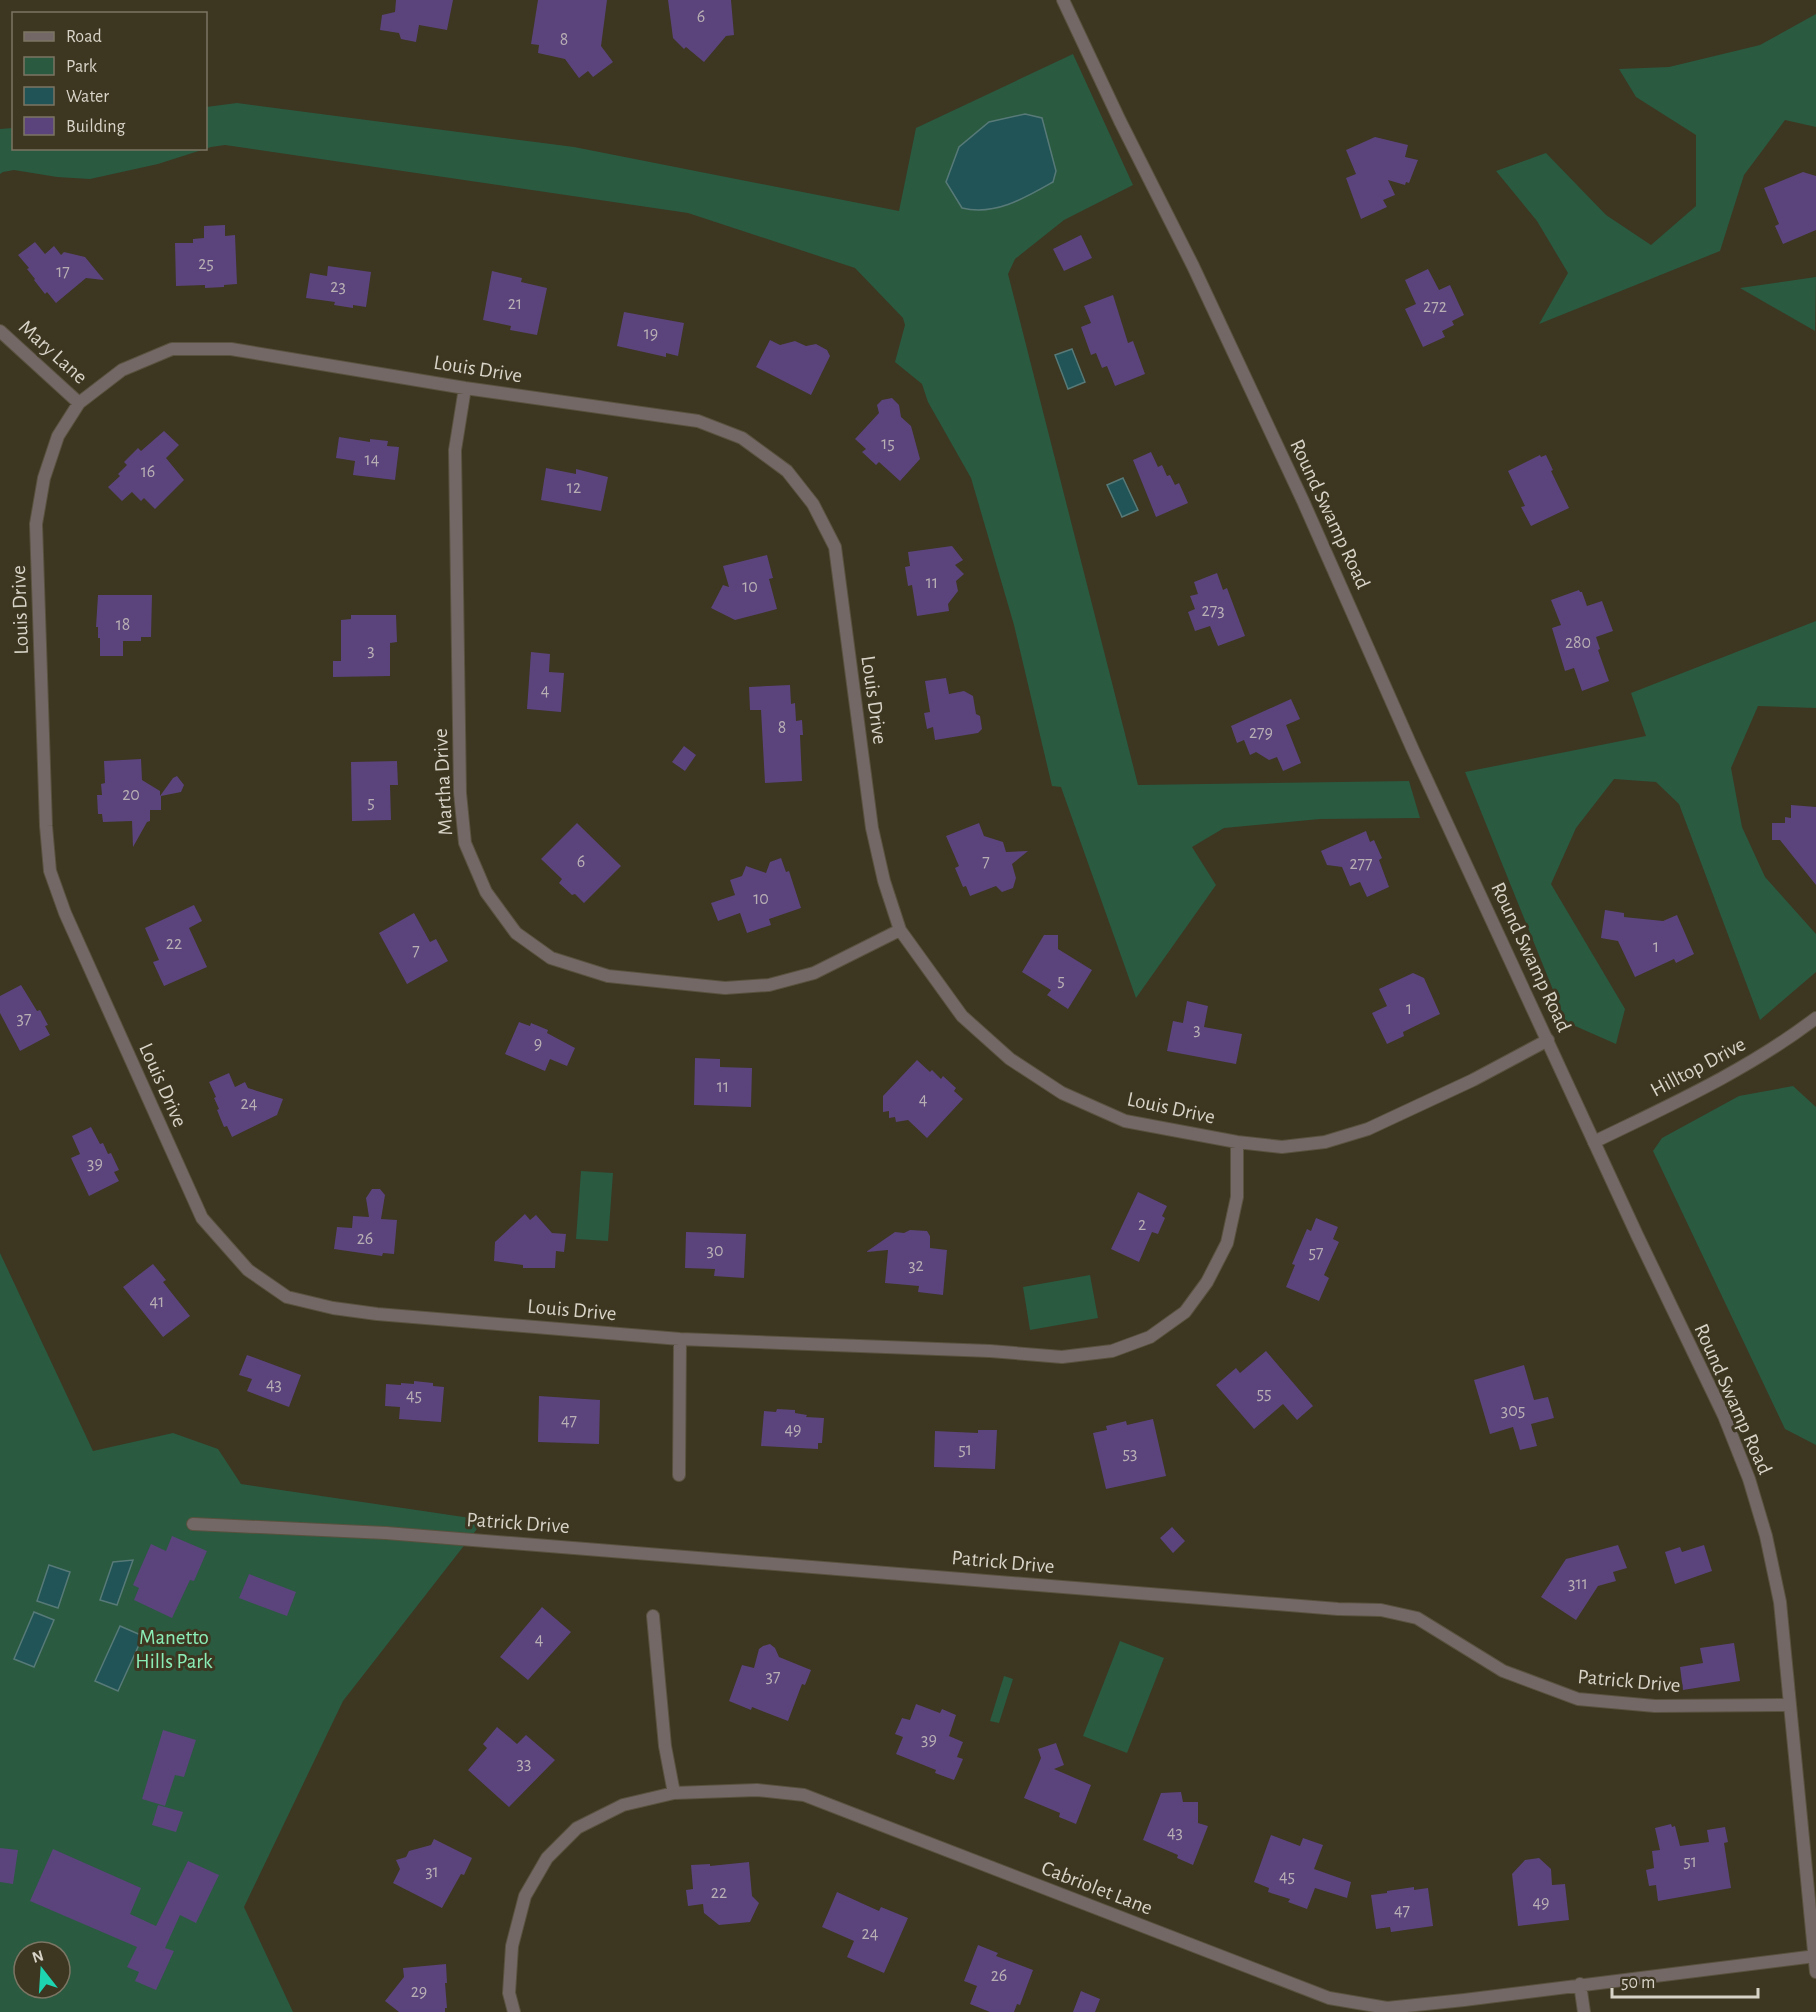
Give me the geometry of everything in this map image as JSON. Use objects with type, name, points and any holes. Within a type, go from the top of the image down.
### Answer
[{"type":"street","name":"Round Swamp Road","points":[[1064,0],[1120,121],[1193,266],[1298,491],[1413,750],[1594,1142],[1724,1416],[1749,1479],[1766,1536],[1780,1602],[1816,1972]]},
{"type":"street","name":"Mary Lane","points":[[0,331],[79,403]]},
{"type":"street","name":"Louis Drive","points":[[1237,1142],[1236,1197],[1227,1243],[1207,1282],[1185,1312],[1150,1337],[1112,1351],[1062,1357],[990,1351],[680,1338],[377,1314],[287,1297],[248,1270],[202,1218],[69,923],[50,871],[46,826],[36,524],[44,478],[58,436],[79,403],[122,370],[172,349],[231,349],[465,388],[698,421],[742,438],[788,471],[813,504],[835,548],[872,828],[884,881],[900,930],[962,1016],[1010,1059],[1062,1093],[1125,1121],[1237,1142],[1282,1147],[1325,1142],[1368,1129],[1473,1080],[1548,1040]]},
{"type":"street","name":"Martha Drive","points":[[465,388],[455,450],[460,793],[465,843],[486,892],[516,933],[551,958],[608,975],[725,988],[769,985],[814,973],[900,930]]},
{"type":"street","name":"Hilltop Drive","points":[[1594,1142],[1710,1085],[1784,1042],[1816,1018]]},
{"type":"street","points":[[679,1475],[680,1338]]},
{"type":"street","name":"Patrick Drive","points":[[193,1524],[386,1533],[1326,1608],[1381,1610],[1417,1618],[1503,1671],[1578,1699],[1655,1706],[1789,1705]]},
{"type":"street","points":[[653,1616],[665,1746],[674,1793]]},
{"type":"street","name":"Cabriolet Lane","points":[[514,2012],[509,1993],[512,1946],[525,1896],[547,1858],[578,1828],[623,1805],[674,1793],[757,1790],[804,1795],[1329,1998],[1386,2008],[1464,2001],[1580,1984],[1815,1956]]},
{"type":"street","points":[[1580,1984],[1584,2012]]},
{"type":"green space","points":[[1816,14],[1816,127],[1785,120],[1744,175],[1720,251],[1539,324],[1568,273],[1537,221],[1496,171],[1546,153],[1606,215],[1651,245],[1696,206],[1696,135],[1636,97],[1619,69],[1669,67],[1760,45]]},
{"type":"green space","points":[[1073,54],[1133,185],[1064,220],[1015,259],[1008,274],[1138,785],[1409,781],[1420,818],[1320,819],[1224,828],[1192,847],[1216,885],[1136,998],[1061,787],[1052,786],[1014,625],[971,478],[928,402],[922,384],[895,362],[905,325],[903,318],[855,268],[688,213],[225,145],[207,148],[207,107],[237,103],[574,147],[899,211],[916,128]]},
{"type":"green space","points":[[12,128],[12,150],[202,150],[158,164],[90,179],[57,177],[14,170],[0,174],[0,129]]},
{"type":"green space","points":[[1816,277],[1815,331],[1740,288]]},
{"type":"green space","points":[[1816,621],[1816,708],[1758,706],[1731,768],[1742,827],[1765,877],[1816,934],[1816,972],[1760,1020],[1679,804],[1656,782],[1614,779],[1576,828],[1551,884],[1625,1009],[1616,1044],[1566,1022],[1465,772],[1646,736],[1631,693]]},
{"type":"green space","points":[[1793,1086],[1816,1107],[1816,1445],[1785,1429],[1653,1151],[1662,1138],[1739,1096]]},
{"type":"green space","points":[[581,1171],[613,1173],[608,1241],[576,1239]]},
{"type":"green space","name":"Manetto Hills Park","points":[[0,1253],[93,1451],[173,1433],[218,1449],[241,1484],[484,1520],[343,1701],[244,1907],[293,2012],[0,2012]]},
{"type":"green space","points":[[1090,1275],[1098,1318],[1030,1330],[1023,1287]]},
{"type":"green space","points":[[1120,1641],[1164,1658],[1127,1753],[1083,1736]]},
{"type":"green space","points":[[1004,1676],[1013,1679],[999,1723],[990,1721]]},
{"type":"water","points":[[1025,114],[1042,118],[1056,171],[1053,182],[998,208],[974,210],[962,208],[946,182],[959,147],[989,122]]},
{"type":"water","points":[[1072,349],[1085,382],[1068,389],[1055,355]]},
{"type":"water","points":[[1123,478],[1138,510],[1122,517],[1107,485]]},
{"type":"water","points":[[133,1560],[117,1605],[100,1600],[113,1562]]},
{"type":"water","points":[[49,1565],[70,1572],[58,1608],[37,1601]]},
{"type":"water","points":[[34,1612],[54,1620],[34,1667],[14,1659]]},
{"type":"water","points":[[120,1626],[143,1636],[118,1691],[95,1681]]},
{"type":"building","points":[[396,0],[453,0],[447,30],[419,25],[416,42],[401,39],[399,33],[380,30],[382,15],[395,12]]},
{"type":"building","points":[[538,0],[607,0],[601,46],[613,62],[593,77],[588,71],[579,78],[565,59],[538,53],[539,45],[531,44]]},
{"type":"building","points":[[668,0],[731,0],[734,35],[726,36],[704,62],[686,47],[684,49],[673,38]]},
{"type":"building","points":[[1375,137],[1408,145],[1405,157],[1418,160],[1409,183],[1406,182],[1405,185],[1388,180],[1395,195],[1383,200],[1387,207],[1361,219],[1346,178],[1356,174],[1346,150]]},
{"type":"building","points":[[1803,172],[1816,176],[1816,230],[1783,244],[1775,226],[1779,224],[1764,188]]},
{"type":"building","points":[[225,225],[225,236],[235,235],[237,284],[205,288],[205,285],[176,286],[175,243],[193,243],[193,239],[204,238],[204,226]]},
{"type":"building","points":[[1081,235],[1092,258],[1064,271],[1053,249]]},
{"type":"building","points":[[35,242],[45,254],[54,246],[61,255],[64,252],[85,257],[104,280],[86,278],[56,303],[47,292],[45,294],[18,255]]},
{"type":"building","points":[[328,266],[371,272],[366,307],[353,305],[353,308],[334,305],[335,302],[306,298],[310,273],[327,276]]},
{"type":"building","points":[[1428,269],[1439,290],[1450,285],[1464,315],[1452,321],[1454,325],[1442,331],[1445,337],[1423,347],[1405,309],[1416,304],[1405,280]]},
{"type":"building","points":[[492,271],[522,278],[521,282],[547,288],[537,335],[510,330],[511,326],[483,320]]},
{"type":"building","points":[[1113,295],[1128,343],[1133,341],[1145,374],[1115,386],[1107,366],[1102,368],[1096,353],[1091,355],[1081,327],[1091,323],[1084,306]]},
{"type":"building","points":[[624,312],[684,323],[678,356],[666,353],[666,357],[617,346]]},
{"type":"building","points":[[770,340],[780,345],[795,341],[806,346],[816,344],[827,350],[830,356],[811,395],[756,367]]},
{"type":"building","points":[[892,398],[899,405],[901,417],[911,426],[920,459],[900,481],[879,462],[876,465],[862,452],[866,449],[855,439],[879,413],[877,405],[882,400]]},
{"type":"building","points":[[164,431],[179,445],[166,458],[184,480],[155,509],[144,498],[141,501],[132,492],[122,501],[108,487],[120,476],[118,474],[127,465],[124,462],[138,448],[141,451]]},
{"type":"building","points":[[339,437],[370,442],[370,439],[388,441],[387,446],[399,447],[395,480],[353,475],[355,461],[336,458]]},
{"type":"building","points":[[1151,452],[1158,467],[1162,465],[1167,476],[1170,475],[1175,485],[1179,483],[1188,503],[1156,517],[1133,460]]},
{"type":"building","points":[[1540,455],[1541,457],[1546,455],[1569,508],[1531,526],[1521,507],[1525,506],[1508,471]]},
{"type":"building","points":[[546,468],[576,474],[576,469],[608,477],[601,511],[541,500]]},
{"type":"building","points":[[952,546],[963,560],[955,565],[964,574],[956,581],[958,591],[948,604],[949,611],[917,616],[912,585],[908,586],[905,567],[910,566],[908,552]]},
{"type":"building","points":[[767,555],[773,578],[769,579],[777,609],[735,620],[711,608],[723,585],[729,587],[723,566]]},
{"type":"building","points":[[1217,573],[1223,590],[1227,588],[1245,636],[1218,646],[1210,626],[1195,631],[1188,612],[1195,609],[1190,596],[1198,594],[1194,582]]},
{"type":"building","points":[[1579,590],[1587,606],[1602,601],[1613,631],[1596,637],[1609,681],[1582,691],[1574,668],[1565,671],[1552,628],[1561,625],[1551,600]]},
{"type":"building","points":[[98,595],[152,595],[151,637],[141,637],[141,641],[123,641],[123,656],[100,656],[100,638],[98,638],[98,627],[96,627]]},
{"type":"building","points":[[351,615],[396,615],[397,642],[390,643],[390,676],[333,677],[333,661],[341,661],[341,620],[351,619]]},
{"type":"building","points":[[531,652],[550,654],[549,672],[564,673],[561,712],[527,709]]},
{"type":"building","points":[[946,678],[949,694],[964,691],[973,696],[976,714],[980,716],[982,729],[978,733],[935,740],[933,727],[927,729],[924,713],[930,712],[925,681]]},
{"type":"building","points":[[790,685],[791,704],[795,703],[796,721],[802,720],[803,735],[800,735],[802,781],[765,783],[761,710],[750,710],[749,687]]},
{"type":"building","points":[[1291,699],[1300,719],[1286,725],[1301,763],[1283,771],[1277,757],[1269,760],[1256,752],[1250,755],[1244,740],[1237,743],[1231,726]]},
{"type":"building","points":[[684,746],[696,755],[685,771],[672,762]]},
{"type":"building","points":[[141,759],[142,780],[160,791],[160,796],[177,776],[184,785],[181,792],[161,796],[161,810],[150,810],[150,821],[147,822],[133,847],[132,821],[103,822],[102,814],[98,814],[97,795],[102,795],[101,784],[105,783],[104,761]]},
{"type":"building","points":[[397,761],[398,785],[390,785],[391,820],[352,821],[351,762]]},
{"type":"building","points":[[1791,805],[1816,807],[1816,885],[1780,840],[1772,840],[1772,823],[1785,823],[1785,817],[1791,818]]},
{"type":"building","points":[[577,823],[621,866],[584,903],[559,883],[562,879],[541,859]]},
{"type":"building","points":[[979,823],[984,836],[1003,842],[1006,852],[1028,851],[1012,864],[1016,878],[1013,888],[1002,892],[996,886],[970,896],[966,886],[963,887],[955,868],[959,866],[946,836]]},
{"type":"building","points":[[1366,831],[1370,842],[1374,840],[1382,858],[1379,860],[1389,887],[1367,897],[1360,882],[1350,886],[1342,867],[1327,865],[1321,851]]},
{"type":"building","points":[[781,858],[786,872],[789,871],[801,908],[769,919],[771,925],[747,933],[740,913],[718,921],[711,903],[735,895],[730,880],[742,876],[746,866],[766,873],[770,862]]},
{"type":"building","points":[[194,905],[202,921],[189,928],[207,967],[164,986],[153,962],[159,960],[145,928]]},
{"type":"building","points":[[1605,910],[1624,913],[1624,917],[1663,921],[1677,915],[1694,954],[1676,963],[1674,959],[1635,977],[1618,941],[1601,938]]},
{"type":"building","points":[[414,913],[430,942],[436,939],[448,961],[407,984],[379,933]]},
{"type":"building","points":[[1044,935],[1058,935],[1058,949],[1092,970],[1068,1009],[1047,995],[1051,990],[1022,972]]},
{"type":"building","points":[[1413,973],[1424,978],[1440,1014],[1403,1032],[1404,1036],[1387,1044],[1372,1013],[1387,1006],[1379,989]]},
{"type":"building","points":[[21,985],[37,1011],[40,1010],[48,1025],[45,1026],[50,1035],[20,1051],[0,1013],[0,996]]},
{"type":"building","points":[[1187,1001],[1208,1006],[1204,1027],[1242,1034],[1236,1064],[1167,1051],[1173,1021],[1183,1023]]},
{"type":"building","points":[[519,1022],[530,1026],[531,1023],[548,1030],[547,1033],[575,1048],[567,1066],[550,1059],[545,1071],[505,1054]]},
{"type":"building","points":[[695,1058],[720,1059],[720,1067],[752,1068],[751,1107],[694,1105]]},
{"type":"building","points":[[917,1060],[941,1079],[943,1076],[956,1088],[954,1091],[963,1099],[927,1138],[908,1120],[896,1122],[895,1117],[889,1118],[889,1111],[883,1112],[883,1096]]},
{"type":"building","points":[[229,1073],[235,1087],[245,1082],[248,1088],[283,1099],[277,1115],[232,1137],[227,1126],[224,1127],[217,1110],[219,1109],[214,1098],[216,1097],[209,1082]]},
{"type":"building","points":[[91,1127],[100,1144],[103,1143],[108,1154],[111,1153],[119,1170],[114,1172],[119,1181],[89,1196],[71,1158],[80,1154],[72,1136]]},
{"type":"building","points":[[372,1189],[380,1189],[385,1195],[381,1219],[397,1220],[394,1254],[383,1253],[382,1256],[334,1249],[337,1227],[352,1228],[353,1216],[369,1217],[366,1198]]},
{"type":"building","points":[[1138,1192],[1167,1206],[1158,1234],[1152,1232],[1139,1262],[1111,1249]]},
{"type":"building","points":[[525,1214],[530,1220],[536,1215],[552,1233],[566,1234],[564,1252],[556,1251],[555,1268],[523,1268],[523,1265],[494,1261],[495,1242]]},
{"type":"building","points":[[1316,1218],[1338,1227],[1333,1239],[1339,1242],[1324,1275],[1329,1278],[1319,1301],[1286,1287],[1295,1265],[1292,1264],[1307,1229],[1311,1231]]},
{"type":"building","points":[[910,1230],[927,1231],[930,1236],[930,1248],[947,1250],[943,1295],[918,1292],[919,1286],[885,1283],[888,1250],[866,1252],[895,1232],[904,1233]]},
{"type":"building","points":[[686,1232],[746,1234],[744,1278],[714,1276],[715,1269],[685,1268]]},
{"type":"building","points":[[153,1264],[166,1280],[163,1282],[190,1316],[163,1337],[123,1287]]},
{"type":"building","points":[[1266,1351],[1313,1406],[1297,1420],[1283,1404],[1254,1429],[1216,1385],[1236,1368],[1240,1373]]},
{"type":"building","points":[[247,1355],[301,1375],[289,1407],[247,1391],[252,1379],[239,1375]]},
{"type":"building","points":[[1524,1365],[1534,1400],[1548,1397],[1554,1418],[1531,1424],[1537,1446],[1520,1450],[1513,1427],[1490,1434],[1474,1380]]},
{"type":"building","points":[[414,1381],[444,1387],[441,1422],[399,1419],[400,1407],[385,1406],[386,1384],[414,1384]]},
{"type":"building","points":[[539,1396],[600,1400],[599,1444],[538,1442]]},
{"type":"building","points":[[777,1409],[795,1410],[795,1413],[807,1415],[806,1417],[824,1418],[822,1443],[818,1443],[818,1449],[761,1446],[764,1411],[776,1412]]},
{"type":"building","points":[[1153,1419],[1166,1476],[1106,1489],[1093,1433],[1107,1430],[1106,1426],[1126,1421],[1127,1425]]},
{"type":"building","points":[[978,1430],[997,1430],[995,1469],[934,1467],[935,1431],[978,1433]]},
{"type":"building","points":[[1172,1527],[1185,1541],[1173,1553],[1160,1538]]},
{"type":"building","points":[[172,1536],[207,1551],[194,1581],[190,1580],[172,1618],[134,1600],[139,1588],[133,1585],[151,1544],[166,1551]]},
{"type":"building","points":[[1618,1545],[1627,1568],[1613,1572],[1616,1581],[1598,1586],[1576,1620],[1541,1597],[1566,1559]]},
{"type":"building","points":[[1704,1545],[1712,1571],[1675,1584],[1665,1552],[1680,1547],[1682,1552]]},
{"type":"building","points":[[249,1574],[296,1592],[287,1616],[239,1598]]},
{"type":"building","points":[[542,1607],[571,1632],[528,1680],[500,1657]]},
{"type":"building","points":[[1734,1643],[1740,1681],[1683,1690],[1680,1667],[1703,1663],[1700,1648]]},
{"type":"building","points":[[770,1644],[775,1648],[779,1657],[811,1670],[805,1685],[802,1684],[788,1721],[729,1701],[742,1665],[754,1668],[759,1649]]},
{"type":"building","points":[[916,1704],[940,1713],[942,1709],[956,1715],[949,1736],[963,1742],[957,1757],[963,1759],[954,1780],[896,1754],[903,1737],[895,1734],[902,1718],[910,1720]]},
{"type":"building","points":[[497,1727],[517,1744],[526,1735],[555,1760],[509,1807],[468,1770],[487,1748],[483,1744]]},
{"type":"building","points":[[163,1730],[196,1740],[184,1777],[175,1775],[165,1806],[142,1799]]},
{"type":"building","points":[[1056,1743],[1064,1765],[1054,1769],[1091,1785],[1076,1824],[1059,1817],[1060,1813],[1024,1798],[1041,1758],[1038,1749]]},
{"type":"building","points":[[1181,1792],[1183,1802],[1198,1802],[1198,1823],[1208,1826],[1193,1865],[1177,1858],[1178,1855],[1143,1840],[1161,1793]]},
{"type":"building","points":[[158,1805],[183,1812],[176,1832],[152,1825]]},
{"type":"building","points":[[1671,1824],[1672,1827],[1675,1826],[1680,1846],[1709,1842],[1707,1830],[1725,1827],[1728,1842],[1724,1843],[1731,1888],[1658,1901],[1656,1885],[1649,1886],[1646,1870],[1654,1868],[1652,1851],[1660,1850],[1655,1828]]},
{"type":"building","points":[[1271,1835],[1300,1846],[1303,1838],[1323,1845],[1314,1869],[1351,1882],[1347,1898],[1315,1888],[1307,1909],[1288,1902],[1290,1899],[1268,1892],[1269,1888],[1254,1882]]},
{"type":"building","points":[[434,1839],[472,1858],[464,1875],[461,1874],[442,1908],[393,1883],[400,1869],[396,1860],[406,1857],[409,1851],[431,1845]]},
{"type":"building","points":[[0,1848],[18,1850],[13,1884],[0,1882]]},
{"type":"building","points":[[53,1849],[141,1888],[130,1914],[156,1926],[188,1861],[219,1875],[196,1923],[180,1915],[165,1948],[174,1951],[156,1990],[135,1981],[139,1972],[127,1967],[137,1947],[30,1901]]},
{"type":"building","points":[[1539,1858],[1551,1869],[1552,1885],[1565,1884],[1569,1920],[1518,1926],[1512,1874],[1525,1860]]},
{"type":"building","points":[[749,1862],[752,1896],[759,1903],[750,1922],[719,1925],[704,1913],[703,1904],[688,1906],[686,1890],[693,1889],[691,1865],[710,1864],[710,1866]]},
{"type":"building","points":[[1414,1887],[1414,1890],[1428,1888],[1433,1926],[1391,1932],[1390,1927],[1376,1929],[1371,1895]]},
{"type":"building","points":[[837,1892],[879,1911],[881,1907],[908,1918],[884,1973],[847,1957],[854,1941],[822,1927]]},
{"type":"building","points":[[978,1945],[998,1953],[996,1956],[1033,1970],[1020,2005],[1017,2004],[1014,2012],[990,2012],[970,2004],[977,1986],[964,1981]]},
{"type":"building","points":[[446,1964],[447,2008],[445,2012],[399,2012],[385,2001],[404,1977],[403,1968]]},
{"type":"building","points":[[1081,1991],[1100,1999],[1095,2012],[1073,2012]]}]
